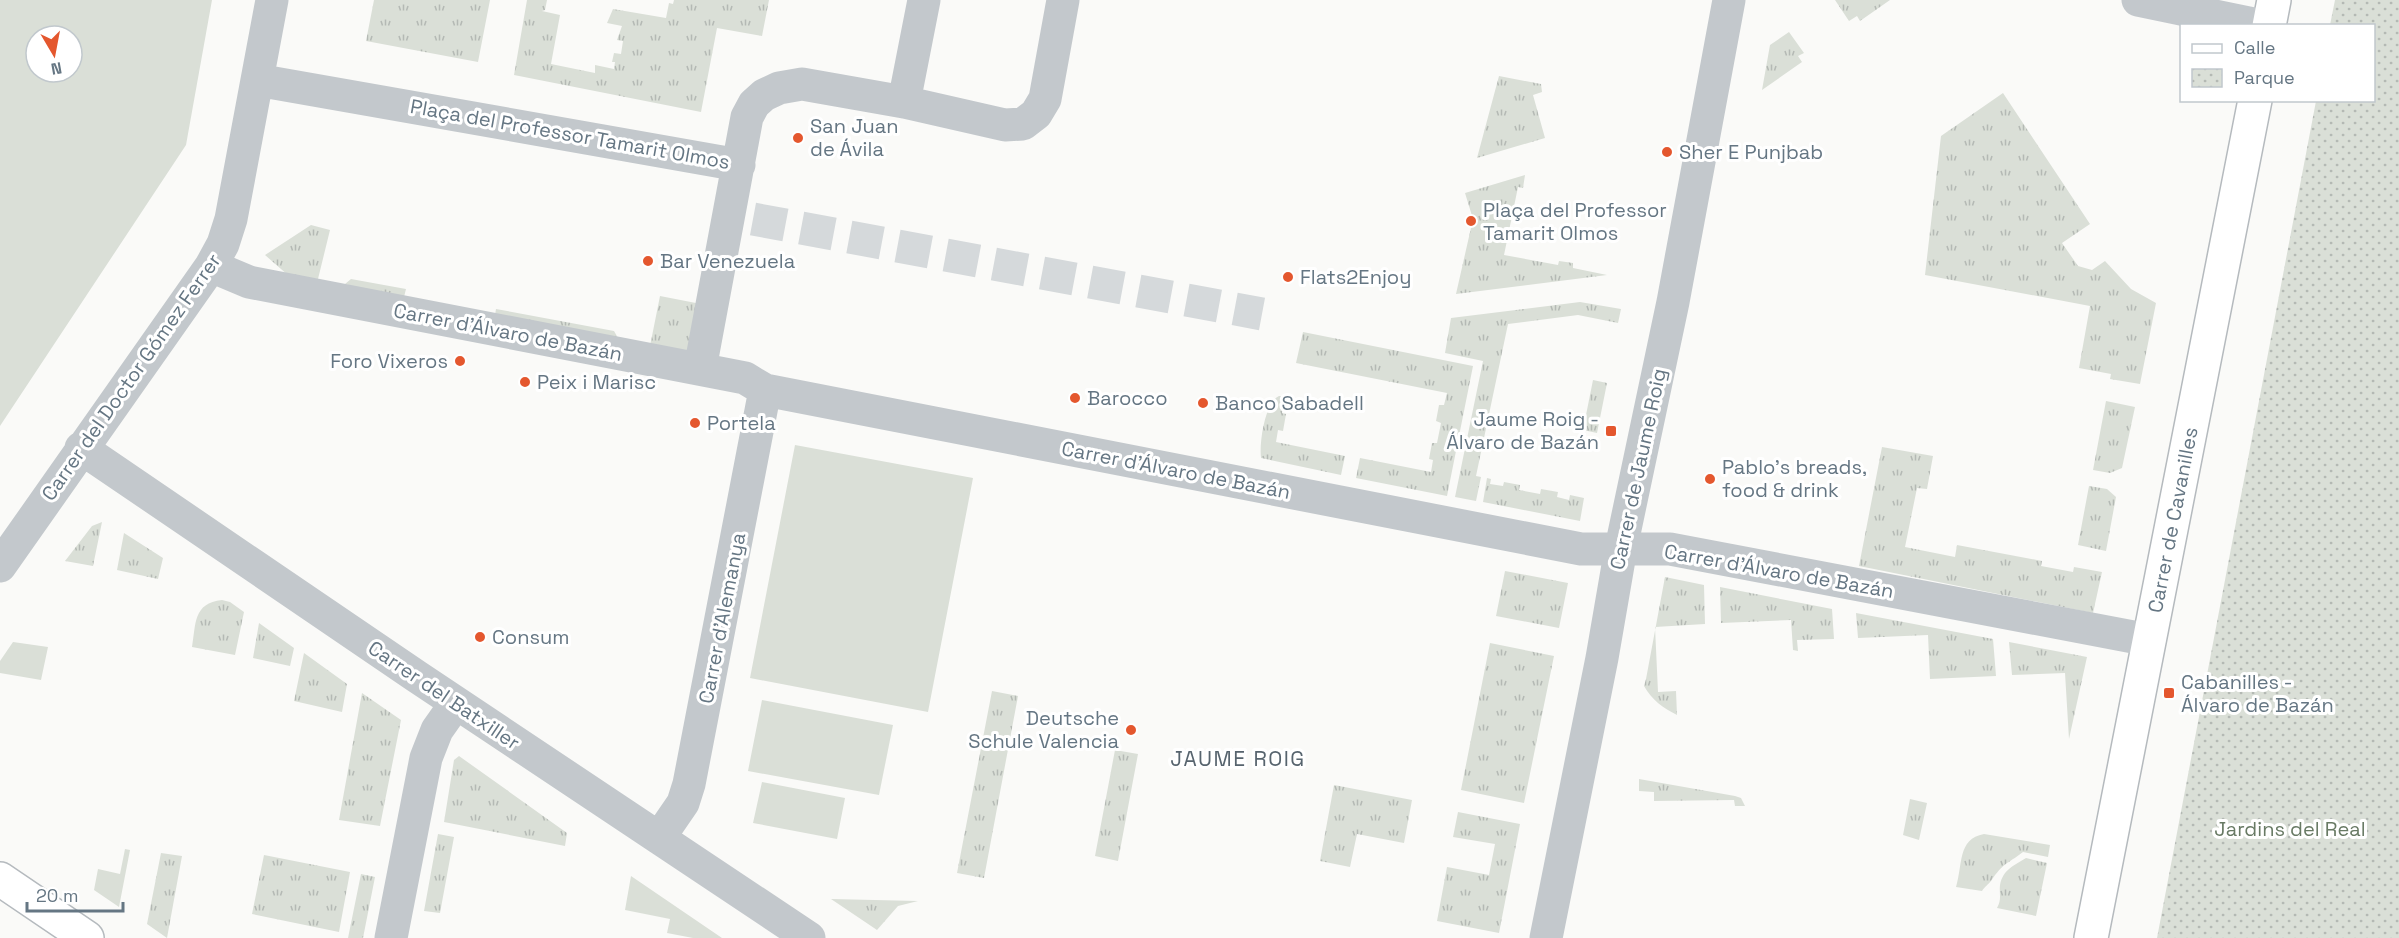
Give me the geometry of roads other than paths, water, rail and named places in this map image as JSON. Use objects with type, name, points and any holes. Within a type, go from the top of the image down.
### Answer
[{"type":"main road","points":[[2269,24],[2274,0]]},
{"type":"main road","name":"Carrer de Cavanilles","points":[[2091,938],[2254,102]]},
{"type":"main road","points":[[0,879],[87,938]]},
{"type":"street","name":"Carrer del Doctor Gómez Ferrer","points":[[0,566],[211,266],[223,244],[231,219],[272,0]]},
{"type":"street","points":[[904,102],[924,0]]},
{"type":"street","name":"Plaça del Professor Tamarit Olmos","points":[[257,80],[739,165],[747,117],[754,104],[764,95],[779,88],[802,84],[904,102],[1005,125],[1023,124],[1036,114],[1045,99],[1063,0]]},
{"type":"street","name":"Carrer de Jaume Roig","points":[[1546,938],[1602,658],[1621,548],[1673,302],[1729,0]]},
{"type":"street","points":[[2138,0],[2253,24]]},
{"type":"street","points":[[700,369],[739,165]]},
{"type":"street","name":"Carrer d'Álvaro de Bazán","points":[[211,266],[249,282],[744,378],[765,390],[1581,549],[1670,549],[2149,640]]},
{"type":"street","name":"Carrer d'Alemanya","points":[[659,838],[683,803],[689,784],[765,390]]},
{"type":"street","name":"Carrer del Batxiller","points":[[81,448],[659,838],[794,934]]},
{"type":"street","points":[[391,938],[426,758],[437,730],[456,703]]},
{"type":"tunnel","points":[[753,219],[1262,314]]},
{"type":"place","name":"San Juan de Ávila","points":[[798,138]]},
{"type":"place","name":"Sher E Punjbab","points":[[1667,152]]},
{"type":"place","name":"Plaça del Professor Tamarit Olmos","points":[[1471,221]]},
{"type":"place","name":"Bar Venezuela","points":[[648,261]]},
{"type":"place","name":"Flats2Enjoy","points":[[1288,277]]},
{"type":"place","name":"Foro Vixeros","points":[[460,361]]},
{"type":"place","name":"Peix i Marisc","points":[[525,382]]},
{"type":"place","name":"Barocco","points":[[1075,398]]},
{"type":"place","name":"Banco Sabadell","points":[[1203,403]]},
{"type":"place","name":"Portela","points":[[695,423]]},
{"type":"place","name":"Jaume Roig - Álvaro de Bazán","points":[[1611,431]]},
{"type":"place","name":"Pablo's breads, food & drink","points":[[1710,479]]},
{"type":"place","name":"Consum","points":[[480,637]]},
{"type":"place","name":"Cabanilles - Álvaro de Bazán","points":[[2169,693]]},
{"type":"place","name":"Deutsche Schule Valencia","points":[[1131,730]]},
{"type":"district","name":"JAUME ROIG","points":[[1238,759]]},
{"type":"park label","name":"Jardins del Real","points":[[2290,829]]}]
